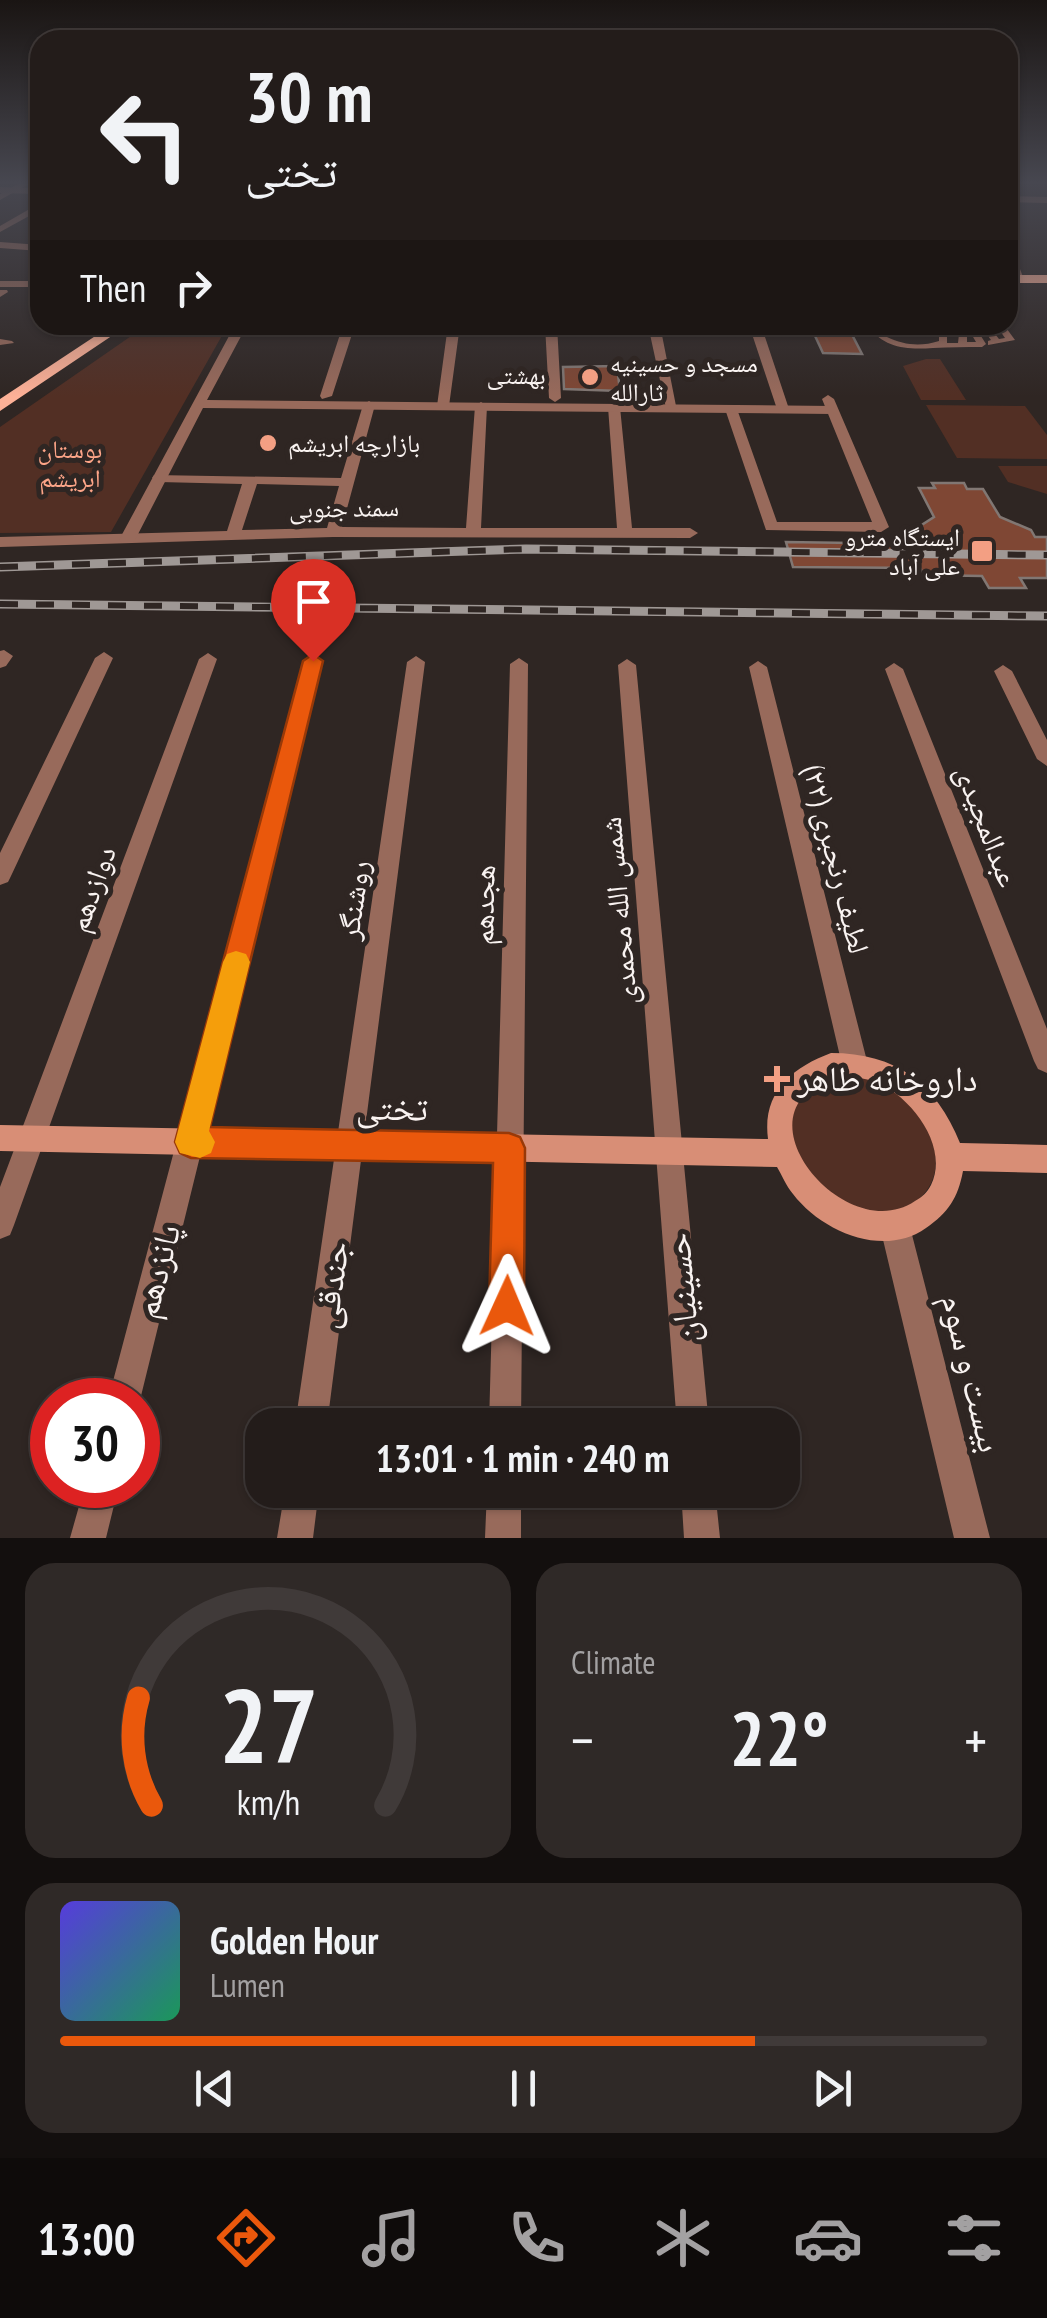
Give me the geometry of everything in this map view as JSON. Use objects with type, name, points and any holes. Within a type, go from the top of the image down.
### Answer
[{"type":"main road","points":[[1018,284],[1047,279]]},
{"type":"main road","points":[[1018,285],[1047,287]]},
{"type":"main road","points":[[0,395],[97,335]]},
{"type":"main road","points":[[0,406],[98,335]]},
{"type":"main road","points":[[0,418],[90,357],[101,335]]},
{"type":"main road","points":[[856,1064],[881,1072],[916,1096],[942,1131],[948,1157],[947,1182],[937,1203],[919,1219],[895,1227],[868,1226],[840,1217],[815,1200],[782,1153],[778,1128],[782,1104],[793,1086],[820,1068],[856,1064]]},
{"type":"main road","name":"تختی","points":[[0,1138],[782,1153]]},
{"type":"main road","points":[[948,1157],[1047,1159]]},
{"type":"street","points":[[1,291],[30,286]]},
{"type":"street","points":[[1,291],[30,292]]},
{"type":"street","points":[[126,540],[236,335]]},
{"type":"street","points":[[326,396],[346,335]]},
{"type":"street","points":[[444,402],[453,335]]},
{"type":"street","points":[[552,335],[556,398]]},
{"type":"street","points":[[656,335],[670,403]]},
{"type":"street","points":[[758,335],[781,404]]},
{"type":"street","name":"بهشتی","points":[[201,400],[326,396],[444,402],[556,398],[781,404]]},
{"type":"street","points":[[201,400],[614,408],[670,403],[731,408],[830,404],[881,527],[771,527],[731,408]]},
{"type":"street","points":[[333,532],[369,405]]},
{"type":"street","points":[[473,532],[481,406]]},
{"type":"street","points":[[614,408],[626,532]]},
{"type":"street","points":[[159,478],[346,482]]},
{"type":"street","points":[[234,535],[251,480]]},
{"type":"street","name":"سمند جنوبی","points":[[0,542],[333,532],[690,533]]},
{"type":"street","points":[[0,876],[104,658]]},
{"type":"street","name":"دوازدهم","points":[[0,1225],[208,660]]},
{"type":"street","name":"پانزدهم","points":[[130,1378],[313,661]]},
{"type":"street","name":"روشنگر","points":[[351,1145],[416,662]]},
{"type":"street","name":"هجدهم","points":[[505,1408],[519,664]]},
{"type":"street","name":"شمس الله محمدی","points":[[627,665],[670,1152]]},
{"type":"street","name":"لطیف رنجبری (۲۲)","points":[[758,667],[856,1064]]},
{"type":"street","name":"عبدالمجیدی","points":[[894,669],[1047,1062]]},
{"type":"street","points":[[1003,671],[1047,759]]},
{"type":"street","name":"جندقی","points":[[314,1408],[351,1145]]},
{"type":"street","name":"حسینیان","points":[[670,1152],[692,1408]]},
{"type":"street","name":"بیست و سوم","points":[[895,1227],[972,1538]]},
{"type":"street","points":[[88,1538],[96,1508]]},
{"type":"street","points":[[296,1538],[300,1508]]},
{"type":"street","points":[[503,1538],[504,1508]]},
{"type":"street","points":[[700,1508],[702,1538]]},
{"type":"lane","points":[[878,335],[893,344],[937,346],[1011,340],[1007,335]]},
{"type":"lane","points":[[937,346],[946,335]]},
{"type":"lane","points":[[962,345],[963,335]]},
{"type":"lane","points":[[979,335],[987,344]]},
{"type":"lane","points":[[987,344],[996,342],[993,335]]},
{"type":"green space","name":"بوستان ابریشم","points":[[133,335],[222,335],[111,532],[0,533],[0,427]]},
{"type":"green space","points":[[940,359],[966,400],[921,400],[903,366]]},
{"type":"green space","points":[[926,405],[1025,406],[1047,435],[1047,459],[957,458]]},
{"type":"green space","points":[[998,466],[1047,466],[1047,494],[1008,482]]},
{"type":"green space","points":[[835,1075],[876,1079],[895,1089],[929,1130],[936,1164],[932,1180],[923,1195],[900,1210],[874,1212],[847,1203],[824,1187],[804,1165],[793,1141],[791,1116],[805,1091]]},
{"type":"building","points":[[815,335],[852,335],[862,354],[823,353]]},
{"type":"building","name":"مسجد و حسینیه ثارالله","points":[[617,366],[620,391],[564,389],[563,367]]},
{"type":"building","points":[[932,483],[964,483],[967,489],[983,489],[1000,517],[1031,530],[1035,537],[1047,537],[1047,578],[1020,578],[1026,588],[989,588],[982,576],[924,575],[920,568],[793,567],[786,542],[924,544],[917,528],[934,517],[919,488],[935,488]]},
{"type":"railway","points":[[0,567],[526,549],[1047,555]]},
{"type":"railway","points":[[0,604],[1047,616]]},
{"type":"slow traffic","points":[[200,1142],[191,1142],[236,962]]},
{"type":"place","name":"مسجد و حسینیه ثارالله","points":[[590,377]]},
{"type":"place","name":"بازارچه ابریشم","points":[[268,443]]},
{"type":"place","name":"ایستگاه مترو علی آباد","points":[[982,551]]},
{"type":"place","name":"داروخانه طاهر","points":[[777,1079]]},
{"type":"route","points":[[313,661],[191,1142],[509,1148],[507,1306]]}]
